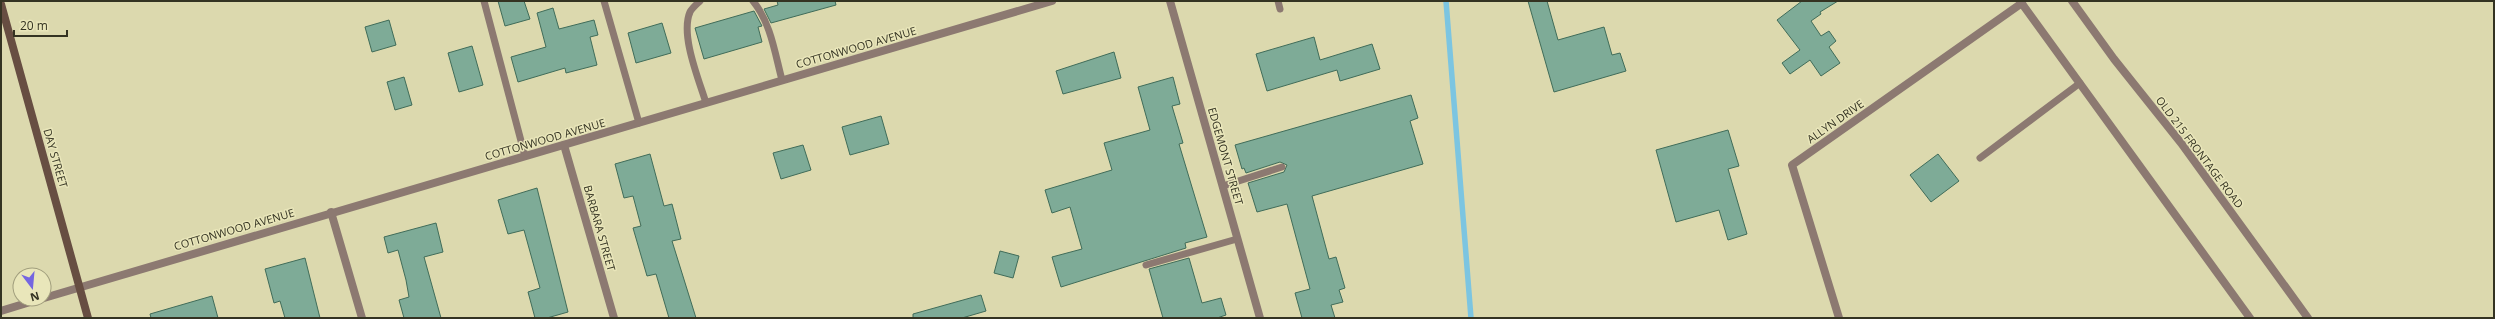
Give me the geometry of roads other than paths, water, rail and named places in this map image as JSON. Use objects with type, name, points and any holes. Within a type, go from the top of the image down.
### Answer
[{"type":"main road","name":"DAY STREET","points":[[1,4],[88,318]]},
{"type":"street","name":"COTTONWOOD AVENUE","points":[[52,295],[79,286],[1052,1]]},
{"type":"street","name":"EDGEMONT STREET","points":[[1170,1],[1260,318]]},
{"type":"street","name":"OLD 215 FRONTAGE ROAD","points":[[2072,1],[2114,59],[2182,143],[2308,318]]},
{"type":"street","points":[[2021,2],[2250,318]]},
{"type":"street","name":"ALLYN DRIVE","points":[[1839,318],[1792,165],[2021,2]]},
{"type":"street","name":"BARBARA STREET","points":[[564,144],[614,318]]},
{"type":"street","points":[[331,212],[362,318]]},
{"type":"street","points":[[1,312],[16,307]]},
{"type":"lane","points":[[484,1],[525,156]]},
{"type":"lane","points":[[604,1],[639,123]]},
{"type":"lane","points":[[700,1],[690,12],[686,28],[690,48],[706,103]]},
{"type":"lane","points":[[753,1],[762,11],[768,26],[782,80]]},
{"type":"lane","points":[[1278,1],[1280,9]]},
{"type":"lane","points":[[1980,158],[2080,83]]},
{"type":"lane","points":[[1223,186],[1282,167]]},
{"type":"lane","points":[[1146,265],[1238,238]]},
{"type":"waterway","points":[[1446,1],[1471,318]]}]
